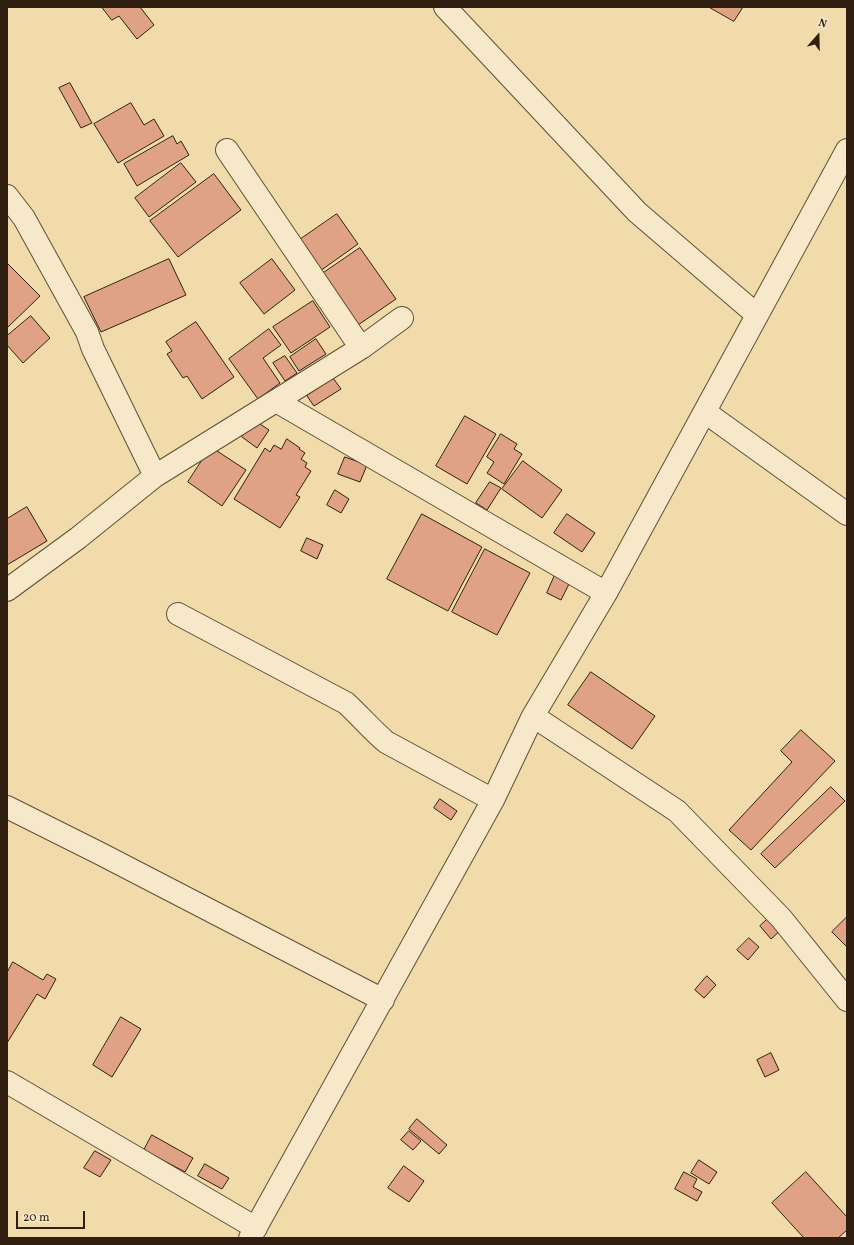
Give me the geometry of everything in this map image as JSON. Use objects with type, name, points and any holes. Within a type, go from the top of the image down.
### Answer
[{"type":"street","points":[[445,7],[637,212],[757,315]]},
{"type":"street","points":[[227,150],[361,348]]},
{"type":"street","points":[[7,1082],[253,1233],[493,800],[533,716],[606,593],[847,150]]},
{"type":"street","points":[[7,196],[24,218],[87,332],[93,349],[155,476]]},
{"type":"street","points":[[7,590],[78,538],[155,476],[361,348],[402,318]]},
{"type":"street","points":[[276,402],[606,593]]},
{"type":"street","points":[[705,412],[847,514]]},
{"type":"street","points":[[178,614],[346,704],[386,742],[493,800]]},
{"type":"street","points":[[533,716],[677,811],[781,918],[847,1000]]},
{"type":"street","points":[[7,807],[383,1000]]},
{"type":"building","points":[[102,7],[140,7],[154,25],[137,39],[119,16],[112,20]]},
{"type":"building","points":[[709,7],[743,7],[734,21]]},
{"type":"building","points":[[70,83],[92,123],[81,128],[59,88]]},
{"type":"building","points":[[131,103],[144,125],[154,119],[164,136],[118,163],[94,124]]},
{"type":"building","points":[[173,136],[177,144],[181,141],[189,155],[137,186],[124,164]]},
{"type":"building","points":[[181,163],[196,182],[149,217],[135,198]]},
{"type":"building","points":[[214,174],[241,210],[178,257],[150,221]]},
{"type":"building","points":[[337,214],[358,244],[320,271],[298,241]]},
{"type":"building","points":[[360,248],[396,299],[358,325],[322,274]]},
{"type":"building","points":[[169,259],[186,295],[101,332],[84,297]]},
{"type":"building","points":[[272,259],[295,290],[264,314],[240,283]]},
{"type":"building","points":[[7,263],[40,296],[7,328]]},
{"type":"building","points":[[313,301],[330,327],[291,353],[273,327]]},
{"type":"building","points":[[31,316],[50,338],[23,363],[7,345],[7,336]]},
{"type":"building","points":[[196,322],[234,377],[202,399],[187,376],[183,378],[167,354],[172,351],[166,342]]},
{"type":"building","points":[[269,329],[281,345],[263,358],[280,383],[258,399],[229,359]]},
{"type":"building","points":[[316,339],[326,354],[299,371],[290,357]]},
{"type":"building","points":[[285,356],[297,373],[285,381],[273,363]]},
{"type":"building","points":[[333,378],[341,389],[314,406],[307,396]]},
{"type":"building","points":[[465,416],[496,434],[467,484],[436,466]]},
{"type":"building","points":[[254,420],[269,430],[257,448],[242,437]]},
{"type":"building","points":[[501,434],[517,444],[514,449],[522,454],[504,484],[487,473],[494,462],[487,457]]},
{"type":"building","points":[[287,439],[305,453],[301,459],[307,463],[305,467],[311,471],[296,495],[300,497],[280,528],[234,499],[265,448],[270,452],[274,445],[281,449]]},
{"type":"building","points":[[211,447],[246,470],[222,506],[188,482]]},
{"type":"building","points":[[345,457],[367,465],[360,482],[338,474]]},
{"type":"building","points":[[523,461],[562,490],[542,518],[502,489]]},
{"type":"building","points":[[490,482],[501,488],[487,510],[476,503]]},
{"type":"building","points":[[335,490],[349,499],[341,513],[327,505]]},
{"type":"building","points":[[27,507],[47,541],[7,565],[7,519]]},
{"type":"building","points":[[422,514],[482,547],[448,611],[387,579]]},
{"type":"building","points":[[567,514],[595,533],[582,552],[554,533]]},
{"type":"building","points":[[307,538],[323,545],[317,559],[301,551]]},
{"type":"building","points":[[485,549],[530,573],[497,635],[452,612]]},
{"type":"building","points":[[555,575],[570,582],[561,600],[547,593]]},
{"type":"building","points":[[591,672],[655,716],[632,749],[568,705]]},
{"type":"building","points":[[801,730],[835,761],[751,850],[729,830],[792,762],[781,751]]},
{"type":"building","points":[[831,787],[845,801],[775,868],[761,854]]},
{"type":"building","points":[[440,799],[457,811],[451,820],[434,808]]},
{"type":"building","points":[[771,916],[783,928],[771,939],[760,926]]},
{"type":"building","points":[[847,917],[847,947],[832,932]]},
{"type":"building","points":[[749,938],[759,947],[748,960],[737,950]]},
{"type":"building","points":[[13,962],[43,980],[47,974],[56,979],[45,999],[37,994],[7,1043],[7,973]]},
{"type":"building","points":[[707,976],[716,985],[704,998],[695,990]]},
{"type":"building","points":[[121,1017],[141,1029],[112,1077],[93,1065]]},
{"type":"building","points":[[771,1053],[779,1070],[765,1077],[757,1060]]},
{"type":"building","points":[[417,1119],[447,1145],[439,1154],[409,1129]]},
{"type":"building","points":[[409,1131],[421,1141],[413,1150],[401,1140]]},
{"type":"building","points":[[152,1135],[193,1158],[185,1172],[144,1150]]},
{"type":"building","points":[[95,1151],[111,1160],[100,1177],[84,1168]]},
{"type":"building","points":[[699,1160],[717,1172],[709,1184],[691,1173]]},
{"type":"building","points":[[205,1164],[229,1178],[222,1189],[198,1176]]},
{"type":"building","points":[[404,1166],[424,1181],[409,1202],[388,1188]]},
{"type":"building","points":[[684,1172],[697,1179],[693,1187],[702,1192],[697,1201],[675,1189]]},
{"type":"building","points":[[806,1172],[847,1217],[847,1230],[838,1238],[804,1238],[772,1203]]}]
